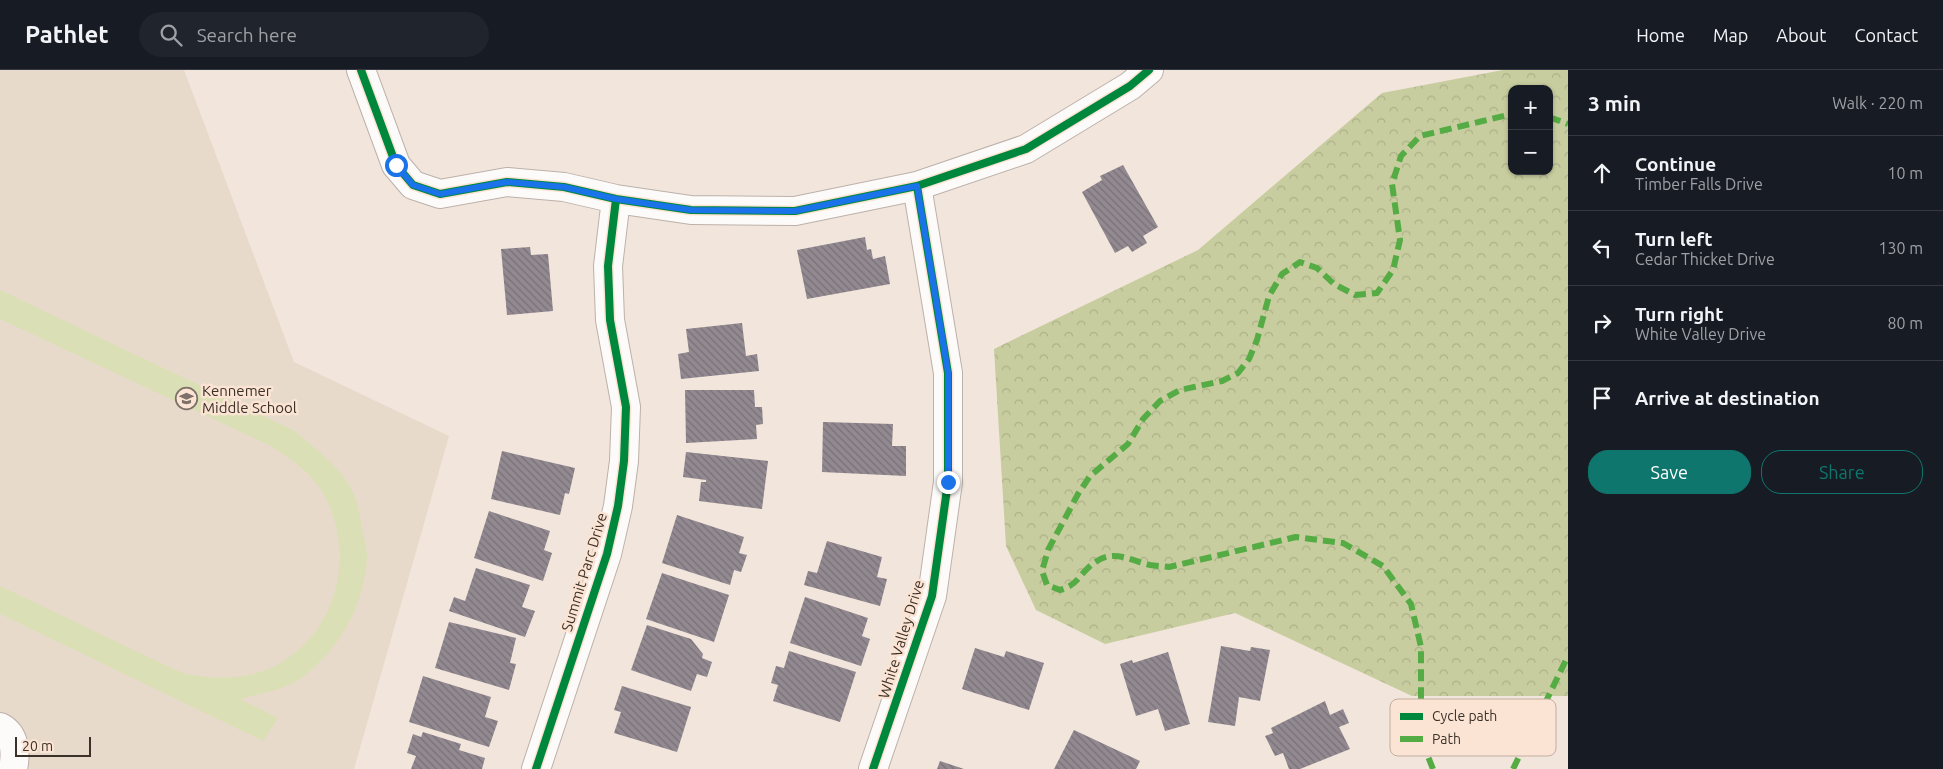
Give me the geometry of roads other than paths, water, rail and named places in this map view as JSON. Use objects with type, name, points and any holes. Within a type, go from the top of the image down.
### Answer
[{"type":"street","points":[[361,70],[396,165],[413,185],[440,194],[507,182],[564,187],[616,199],[691,210],[795,211],[917,186],[1026,149],[1130,86],[1149,70]]},
{"type":"street","name":"White Valley Drive","points":[[873,769],[932,596],[948,482],[948,372],[917,186]]},
{"type":"street","name":"Summit Parc Drive","points":[[540,768],[607,554],[618,506],[624,461],[626,407],[610,320],[608,266],[616,199]]},
{"type":"street","points":[[0,728],[7,731],[15,747],[13,769]]},
{"type":"place","name":"Kennemer Middle School","points":[[186,399]]}]
